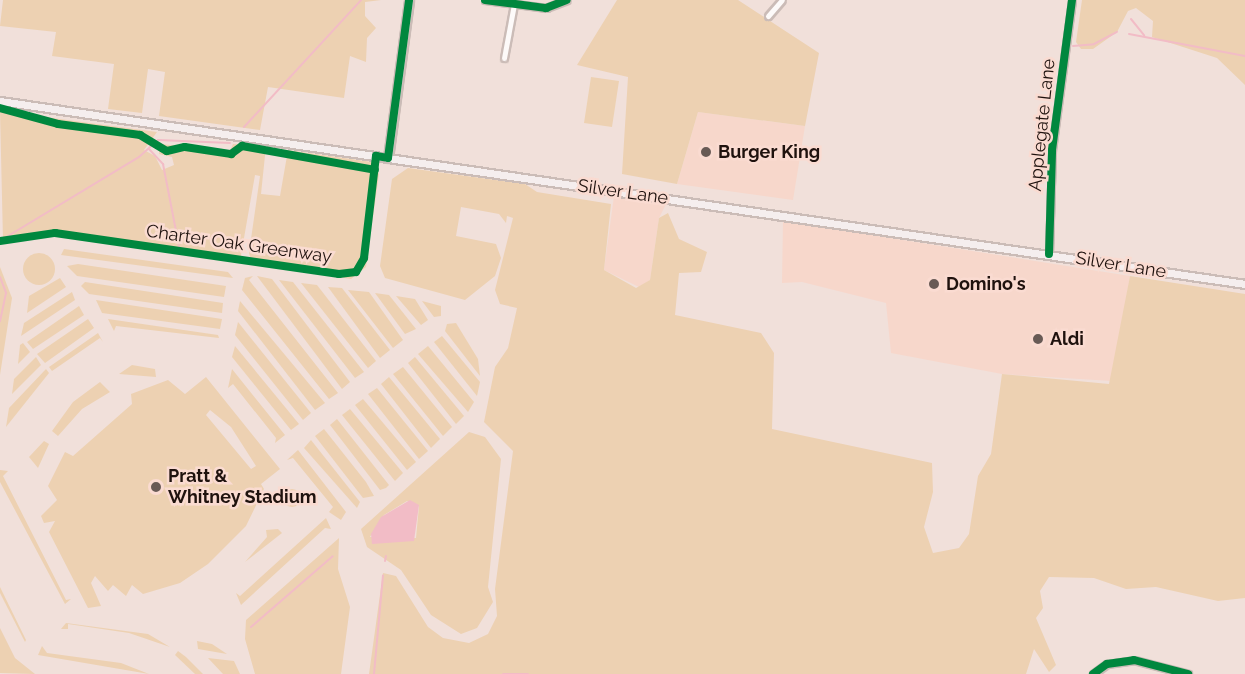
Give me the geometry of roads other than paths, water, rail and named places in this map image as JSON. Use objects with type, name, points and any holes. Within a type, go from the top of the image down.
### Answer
[{"type":"main road","points":[[388,158],[409,0]]},
{"type":"main road","name":"Silver Lane","points":[[0,101],[1245,284]]},
{"type":"street","points":[[485,0],[546,8],[567,0]]},
{"type":"street","points":[[768,16],[782,0]]},
{"type":"street","name":"Applegate Lane","points":[[1049,254],[1052,150],[1072,0]]},
{"type":"street","points":[[504,58],[513,4]]},
{"type":"street","points":[[1093,674],[1107,664],[1134,660],[1188,674]]},
{"type":"waterway","points":[[244,127],[361,0]]},
{"type":"waterway","points":[[1131,19],[1144,35]]},
{"type":"waterway","points":[[1073,46],[1094,44],[1117,32]]},
{"type":"waterway","points":[[1129,34],[1245,56]]},
{"type":"waterway","points":[[3,239],[139,157],[158,140],[230,143]]},
{"type":"waterway","points":[[149,149],[163,164],[179,246]]},
{"type":"waterway","points":[[0,277],[6,293],[0,321]]},
{"type":"waterway","points":[[251,627],[333,556]]},
{"type":"waterway","points":[[385,561],[386,556]]},
{"type":"waterway","points":[[374,674],[383,575]]},
{"type":"waterway","points":[[503,674],[528,674]]},
{"type":"place","name":"Burger King","points":[[706,152]]},
{"type":"place","name":"Domino's","points":[[934,284]]},
{"type":"place","name":"Aldi","points":[[1038,339]]},
{"type":"place","name":"Pratt & Whitney Stadium","points":[[156,487]]}]
